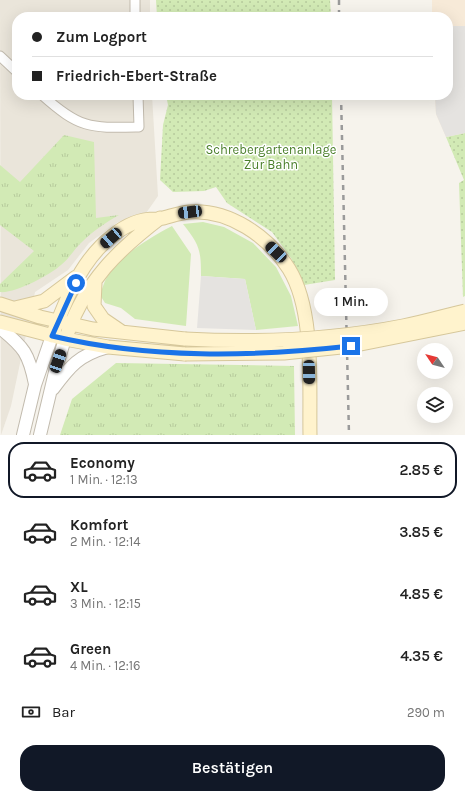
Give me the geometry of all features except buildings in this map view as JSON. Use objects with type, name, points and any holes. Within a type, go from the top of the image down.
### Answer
[{"type":"main road","points":[[52,336],[57,321],[80,273],[100,247],[125,227],[143,220],[190,212],[221,216],[236,222],[259,235],[276,252],[290,270],[306,315],[310,435]]},
{"type":"main road","points":[[66,339],[71,324],[95,279],[129,242],[160,218]]},
{"type":"main road","points":[[13,308],[44,301],[80,273]]},
{"type":"main road","points":[[95,279],[94,306],[103,319],[124,334]]},
{"type":"main road","points":[[0,304],[57,321],[124,334],[185,338],[279,341],[341,336],[403,326],[465,311]]},
{"type":"main road","points":[[0,322],[52,336],[108,347],[185,354],[284,353],[351,346],[465,323]]},
{"type":"street","points":[[135,0],[136,12]]},
{"type":"street","points":[[0,56],[12,67]]},
{"type":"street","points":[[48,100],[69,118],[100,128],[139,126],[138,100]]},
{"type":"street","points":[[0,328],[19,343],[25,352],[31,367],[35,385]]},
{"type":"street","points":[[23,435],[35,385],[52,336]]},
{"type":"street","points":[[40,435],[56,368],[66,339]]},
{"type":"street","points":[[50,394],[69,368],[77,360],[92,352],[108,347]]},
{"type":"shaded area","points":[[0,0],[150,0],[150,12],[12,12],[12,100],[152,100],[158,196],[144,216],[118,222],[89,243],[68,270],[35,292],[11,406],[1,435]]},
{"type":"shaded area","points":[[432,0],[465,0],[465,133],[446,137],[436,114],[435,100],[453,100],[453,12],[432,12]]},
{"type":"shaded area","points":[[453,26],[465,26],[465,133],[446,137],[436,114],[435,100],[453,100]]},
{"type":"shaded area","points":[[201,276],[245,279],[256,330],[197,328]]},
{"type":"green space","points":[[156,0],[330,0],[331,12],[157,12]]},
{"type":"green space","name":"Schrebergartenanlage Zur Bahn","points":[[167,100],[332,100],[335,280],[304,285],[291,258],[272,232],[227,203],[216,187],[204,191],[173,192],[160,180],[163,125],[168,105]]},
{"type":"green space","points":[[465,133],[465,296],[463,297],[459,183],[464,180],[446,137]]},
{"type":"green space","points":[[64,135],[94,142],[96,218],[119,215],[90,234],[64,263],[49,274],[23,287],[6,292],[0,292],[0,284],[34,251],[0,225],[0,165],[20,182]]},
{"type":"green space","points":[[203,222],[224,227],[253,243],[276,267],[291,296],[298,326],[256,330],[245,279],[201,276],[201,260],[198,248],[193,237],[183,224]]},
{"type":"green space","points":[[172,226],[191,254],[186,326],[135,319],[121,308],[105,303],[100,295],[106,279],[113,269],[136,248]]},
{"type":"green space","points":[[116,363],[294,366],[295,435],[60,435],[72,399]]},
{"type":"railway","points":[[339,0],[339,12]]},
{"type":"railway","points":[[341,100],[349,435]]},
{"type":"route","points":[[76,283],[62,311],[52,336],[108,347],[185,354],[284,353],[351,346]]}]
